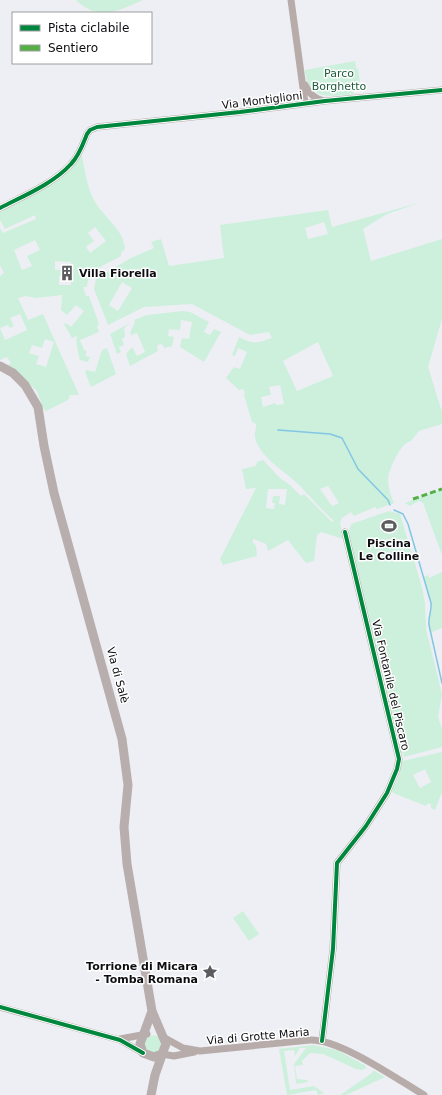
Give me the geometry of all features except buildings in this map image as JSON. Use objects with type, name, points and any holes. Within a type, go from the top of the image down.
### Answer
[{"type":"main road","name":"Via di Salè","points":[[0,366],[13,373],[25,385],[38,407],[44,446],[54,493],[122,739],[128,785],[124,822],[126,857],[152,1011],[163,1037]]},
{"type":"main road","name":"Via di Salè","points":[[144,1036],[152,1011]]},
{"type":"main road","points":[[152,1095],[155,1075],[164,1056],[166,1044],[163,1037],[156,1032],[144,1036],[140,1044],[143,1053],[150,1057],[164,1056]]},
{"type":"street","points":[[291,0],[305,103]]},
{"type":"street","points":[[302,78],[307,91],[316,99],[326,101]]},
{"type":"street","name":"Via Montiglioni","points":[[0,208],[38,188],[64,171],[72,164],[87,134],[97,127],[240,112],[305,103],[442,90]]},
{"type":"street","name":"Via Fontanile del Piscaro","points":[[322,1041],[332,956],[337,863],[366,826],[383,799],[392,782],[399,759],[345,532]]},
{"type":"street","points":[[0,1007],[116,1039],[143,1053]]},
{"type":"street","points":[[116,1039],[144,1036]]},
{"type":"street","name":"Via di Grotte Maria","points":[[163,1037],[184,1048],[200,1051]]},
{"type":"street","name":"Via di Grotte Maria","points":[[164,1056],[310,1040],[322,1041],[346,1050],[424,1095]]},
{"type":"green space","points":[[76,0],[143,0],[117,11],[109,12],[97,12],[84,7]]},
{"type":"green space","name":"Parco Borghetto","points":[[355,61],[356,68],[358,69],[361,89],[353,90],[354,94],[328,96],[315,92],[310,87],[305,70]]},
{"type":"green space","points":[[81,153],[87,181],[93,198],[101,211],[117,228],[124,242],[125,249],[121,253],[121,256],[95,271],[88,281],[87,287],[83,287],[86,296],[89,296],[99,324],[97,326],[99,332],[80,340],[84,350],[87,351],[85,356],[90,357],[88,362],[80,360],[77,336],[72,338],[64,324],[66,323],[71,327],[84,311],[76,305],[67,315],[61,310],[62,295],[36,298],[26,296],[18,298],[28,320],[43,314],[79,395],[70,395],[68,400],[46,411],[43,408],[37,391],[8,365],[11,363],[7,357],[0,360],[0,328],[0,276],[4,273],[0,265],[0,228],[3,233],[36,219],[35,215],[5,229],[0,220],[0,210],[44,187]],"holes":[[[95,227],[106,241],[90,253],[86,247],[94,241],[88,233]],[[35,240],[40,250],[27,256],[32,266],[22,270],[14,250]],[[55,261],[71,262],[71,285],[59,285],[59,276],[64,275],[64,270],[55,270]],[[20,314],[27,330],[5,340],[0,328],[8,325],[10,328],[14,326],[10,318]],[[45,339],[54,342],[46,367],[36,364],[39,356],[29,353],[32,345],[42,348]]]},
{"type":"green space","points":[[422,202],[387,214],[363,229],[371,261],[442,239],[442,319],[428,367],[442,412],[442,424],[419,431],[411,441],[403,446],[393,463],[388,479],[394,503],[377,509],[375,507],[354,516],[351,512],[342,518],[340,522],[343,539],[321,532],[317,535],[314,561],[306,563],[288,540],[268,551],[266,544],[254,539],[252,541],[256,546],[257,556],[223,565],[220,559],[256,488],[246,489],[242,469],[256,466],[257,462],[263,460],[280,478],[301,496],[304,494],[332,522],[334,521],[295,482],[264,455],[256,441],[256,424],[252,422],[244,395],[245,392],[243,389],[239,390],[226,378],[234,367],[240,369],[247,352],[238,348],[235,356],[232,355],[239,337],[252,342],[272,338],[269,332],[250,335],[192,304],[144,307],[108,325],[94,289],[96,279],[129,259],[154,248],[151,242],[161,239],[169,266],[224,258],[220,225],[328,210],[332,227]],"holes":[[[324,222],[328,234],[308,239],[305,228]],[[122,282],[132,288],[118,311],[109,305]],[[318,342],[333,376],[297,391],[283,361]],[[280,385],[284,404],[276,405],[275,403],[263,407],[261,397],[271,395],[269,387]],[[328,486],[339,503],[332,506],[320,489]],[[268,489],[287,489],[285,505],[279,504],[280,496],[273,496],[272,503],[275,503],[274,509],[266,508]]]},
{"type":"green space","points":[[183,311],[190,312],[209,322],[204,332],[210,335],[214,329],[221,332],[204,362],[180,347],[182,338],[189,339],[192,322],[181,320],[180,330],[169,329],[168,336],[174,337],[172,346],[164,348],[162,344],[157,345],[158,351],[130,366],[126,354],[132,347],[137,356],[145,352],[137,333],[131,335],[130,333],[135,322],[134,320],[147,315]]},
{"type":"green space","points":[[130,323],[124,328],[125,337],[122,339],[124,345],[119,347],[121,352],[117,354],[110,334]]},
{"type":"green space","points":[[107,348],[116,374],[91,387],[85,372],[86,370],[95,372],[102,350]]},
{"type":"green space","points":[[442,489],[442,555],[423,503],[419,501],[410,506],[405,503]]},
{"type":"green space","points":[[389,511],[400,514],[422,587],[425,603],[426,629],[442,694],[438,717],[442,729],[442,747],[404,757],[403,753],[401,753],[383,678],[385,667],[380,666],[348,533],[351,524]]},
{"type":"green space","points":[[442,572],[442,628],[430,633],[428,619],[432,608],[423,577],[428,575],[429,578]]},
{"type":"green space","points":[[442,752],[442,792],[435,810],[431,808],[431,804],[428,803],[426,806],[393,793],[392,790],[399,776],[402,761]],"holes":[[[425,769],[431,782],[420,788],[413,775]]]},
{"type":"green space","points":[[243,911],[259,934],[249,941],[233,918]]},
{"type":"green space","points":[[154,1035],[160,1037],[163,1042],[158,1053],[146,1051],[144,1042],[148,1037]]},
{"type":"green space","points":[[313,1045],[337,1050],[366,1066],[366,1068],[362,1070],[356,1069],[323,1054],[310,1053],[302,1061],[303,1065],[295,1066],[297,1079],[307,1080],[308,1082],[297,1084],[294,1064],[306,1048],[300,1048],[295,1056],[294,1050],[284,1051],[290,1090],[314,1086],[324,1093],[318,1095],[316,1090],[287,1095],[279,1049]]},
{"type":"green space","points":[[373,1070],[385,1077],[346,1095],[340,1095],[372,1073]]},
{"type":"waterway","points":[[278,430],[330,434],[342,438],[358,469],[388,500],[390,505]]},
{"type":"waterway","points":[[394,510],[403,514],[408,524],[431,603],[429,625],[442,683]]},
{"type":"marked path","points":[[413,499],[442,489]]},
{"type":"cycle path","points":[[0,208],[56,178],[71,164],[76,157],[90,130],[97,127],[240,112],[325,101],[442,90]]},
{"type":"cycle path","points":[[322,1041],[333,949],[337,863],[366,826],[387,793],[397,769],[399,759],[345,532]]},
{"type":"cycle path","points":[[0,1007],[120,1040],[143,1053]]},
{"type":"place","name":"Villa Fiorella","points":[[67,273]]},
{"type":"place","name":"Piscina Le Colline","points":[[389,526]]},
{"type":"place","name":"Torrione di Micara - Tomba Romana","points":[[210,972]]}]
